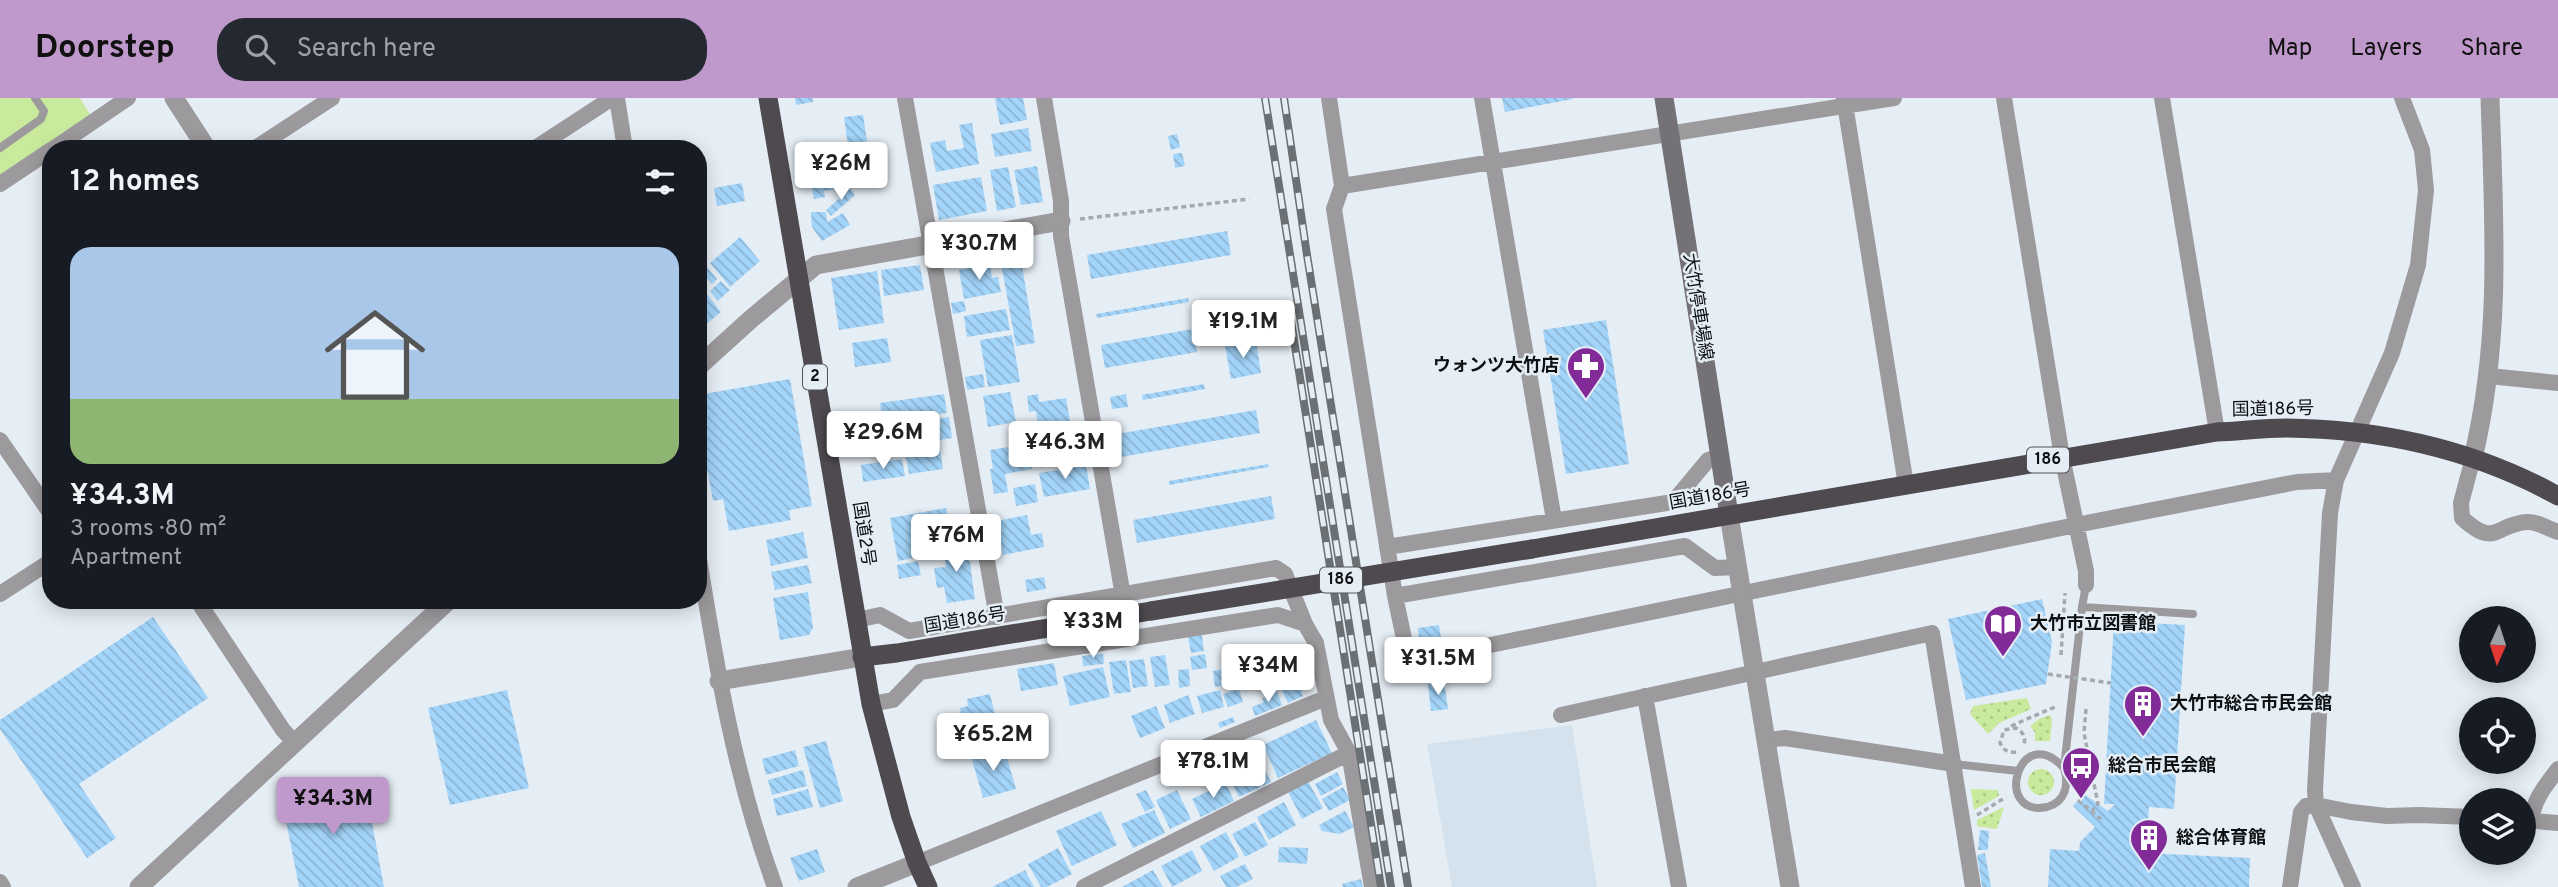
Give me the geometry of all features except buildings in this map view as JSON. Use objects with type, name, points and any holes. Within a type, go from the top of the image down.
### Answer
[{"type":"highway","name":"国道2号","points":[[768,98],[862,657],[901,817],[928,887]]},
{"type":"highway","name":"国道186号","points":[[862,657],[1532,549],[2217,432],[2284,428],[2357,431],[2422,443],[2473,458],[2526,479],[2558,496]]},
{"type":"main road","name":"大竹停車場線","points":[[1664,98],[1729,515]]},
{"type":"street","points":[[65,140],[128,98]]},
{"type":"street","points":[[174,98],[201,140]]},
{"type":"street","points":[[268,140],[332,98]]},
{"type":"street","points":[[548,140],[614,98],[623,140]]},
{"type":"street","points":[[905,98],[996,617]]},
{"type":"street","points":[[1044,98],[1061,201],[1061,236],[1124,596]]},
{"type":"street","points":[[1329,98],[1342,186],[1334,209],[1395,596],[1407,653],[1422,659],[2076,525],[2297,482],[2336,480]]},
{"type":"street","points":[[1482,98],[1554,520]]},
{"type":"street","points":[[1342,186],[1669,134],[1845,102],[1894,98]]},
{"type":"street","points":[[2004,98],[2062,457],[2086,570],[2086,585]]},
{"type":"street","points":[[2162,98],[2217,432]]},
{"type":"street","points":[[2353,887],[2316,805],[2315,777],[2328,538],[2336,480],[2392,353],[2418,265],[2426,190],[2422,150],[2402,98]]},
{"type":"street","points":[[2490,98],[2495,303],[2488,376],[2473,458],[2461,503],[2462,518],[2474,529],[2490,534],[2528,521],[2558,533]]},
{"type":"street","points":[[1845,102],[1906,485]]},
{"type":"street","points":[[0,184],[42,156]]},
{"type":"street","points":[[707,360],[816,265],[1061,221]]},
{"type":"street","points":[[2488,376],[2558,383]]},
{"type":"street","points":[[0,440],[42,501]]},
{"type":"street","points":[[1387,547],[1673,502],[1707,460],[1720,456]]},
{"type":"street","points":[[1729,515],[1790,887]]},
{"type":"street","points":[[1517,528],[1527,573]]},
{"type":"street","points":[[1395,596],[1685,546],[1715,568],[1738,567]]},
{"type":"street","points":[[0,594],[42,567]]},
{"type":"street","points":[[857,620],[880,615],[909,631],[1276,568],[1285,574],[1305,624],[1316,643],[1331,720],[1349,753],[1372,887]]},
{"type":"street","points":[[707,607],[719,681],[748,809],[775,887]]},
{"type":"street","points":[[203,609],[283,730],[295,743]]},
{"type":"street","points":[[139,887],[439,609]]},
{"type":"street","points":[[872,704],[893,700],[920,672],[1278,615],[1305,624]]},
{"type":"street","points":[[1561,715],[1932,633],[1973,887]]},
{"type":"street","points":[[719,681],[862,657]]},
{"type":"street","points":[[1645,696],[1679,887]]},
{"type":"street","points":[[857,887],[1326,698]]},
{"type":"street","points":[[1768,740],[1785,738],[1954,765]]},
{"type":"street","points":[[1084,887],[1349,753]]},
{"type":"street","points":[[2536,799],[2558,769]]},
{"type":"street","points":[[2290,887],[2301,812],[2306,806],[2316,805],[2387,816],[2419,814],[2459,816]]},
{"type":"street","points":[[2536,821],[2558,823]]},
{"type":"street","points":[[0,883],[3,887]]},
{"type":"lane","points":[[0,148],[41,119],[44,111],[35,98]]},
{"type":"lane","points":[[2064,768],[2048,756],[2028,759],[2018,771],[2015,785],[2018,792],[2025,802],[2035,807],[2045,807],[2055,804],[2067,788],[2064,768],[2086,585]]},
{"type":"lane","points":[[2082,607],[2193,614]]},
{"type":"lane","points":[[1954,765],[2018,771]]},
{"type":"path","points":[[1061,221],[1249,199]]},
{"type":"path","points":[[2048,674],[2111,682]]},
{"type":"path","points":[[2016,752],[2003,749],[2000,736],[2018,722],[2057,706]]},
{"type":"path","points":[[2010,727],[2022,731],[2025,737],[2022,748]]},
{"type":"path","points":[[2084,733],[2098,804],[2092,811]]},
{"type":"path","points":[[1963,823],[2018,792]]},
{"type":"path","points":[[2078,800],[2101,819]]},
{"type":"shaded area","points":[[1572,725],[1597,887],[1452,887],[1427,744]]},
{"type":"green space","points":[[0,98],[80,98],[91,116],[54,140],[42,140],[42,148],[0,175]]},
{"type":"green space","points":[[2027,698],[2031,709],[1999,723],[1988,734],[1970,714],[1973,706]]},
{"type":"green space","points":[[2050,715],[2050,741],[2035,741],[2035,733],[2030,726]]},
{"type":"green space","points":[[2041,769],[2050,773],[2054,782],[2050,791],[2041,795],[2032,791],[2028,782],[2032,773]]},
{"type":"green space","points":[[1971,789],[1998,790],[1999,796],[1974,810]]},
{"type":"green space","points":[[2004,807],[1997,829],[1977,826],[1977,820]]},
{"type":"railway","points":[[1265,98],[1391,887]]},
{"type":"railway","points":[[1284,98],[1408,887]]},
{"type":"railway","points":[[1291,321],[1381,887]]},
{"type":"place","name":"ウォンツ大竹店","points":[[1586,400]]},
{"type":"place","name":"大竹市立図書館","points":[[2003,658]]},
{"type":"place","name":"大竹市総合市民会館","points":[[2143,738]]},
{"type":"place","name":"総合市民会館","points":[[2081,800]]},
{"type":"place","name":"総合体育館","points":[[2149,872]]}]
